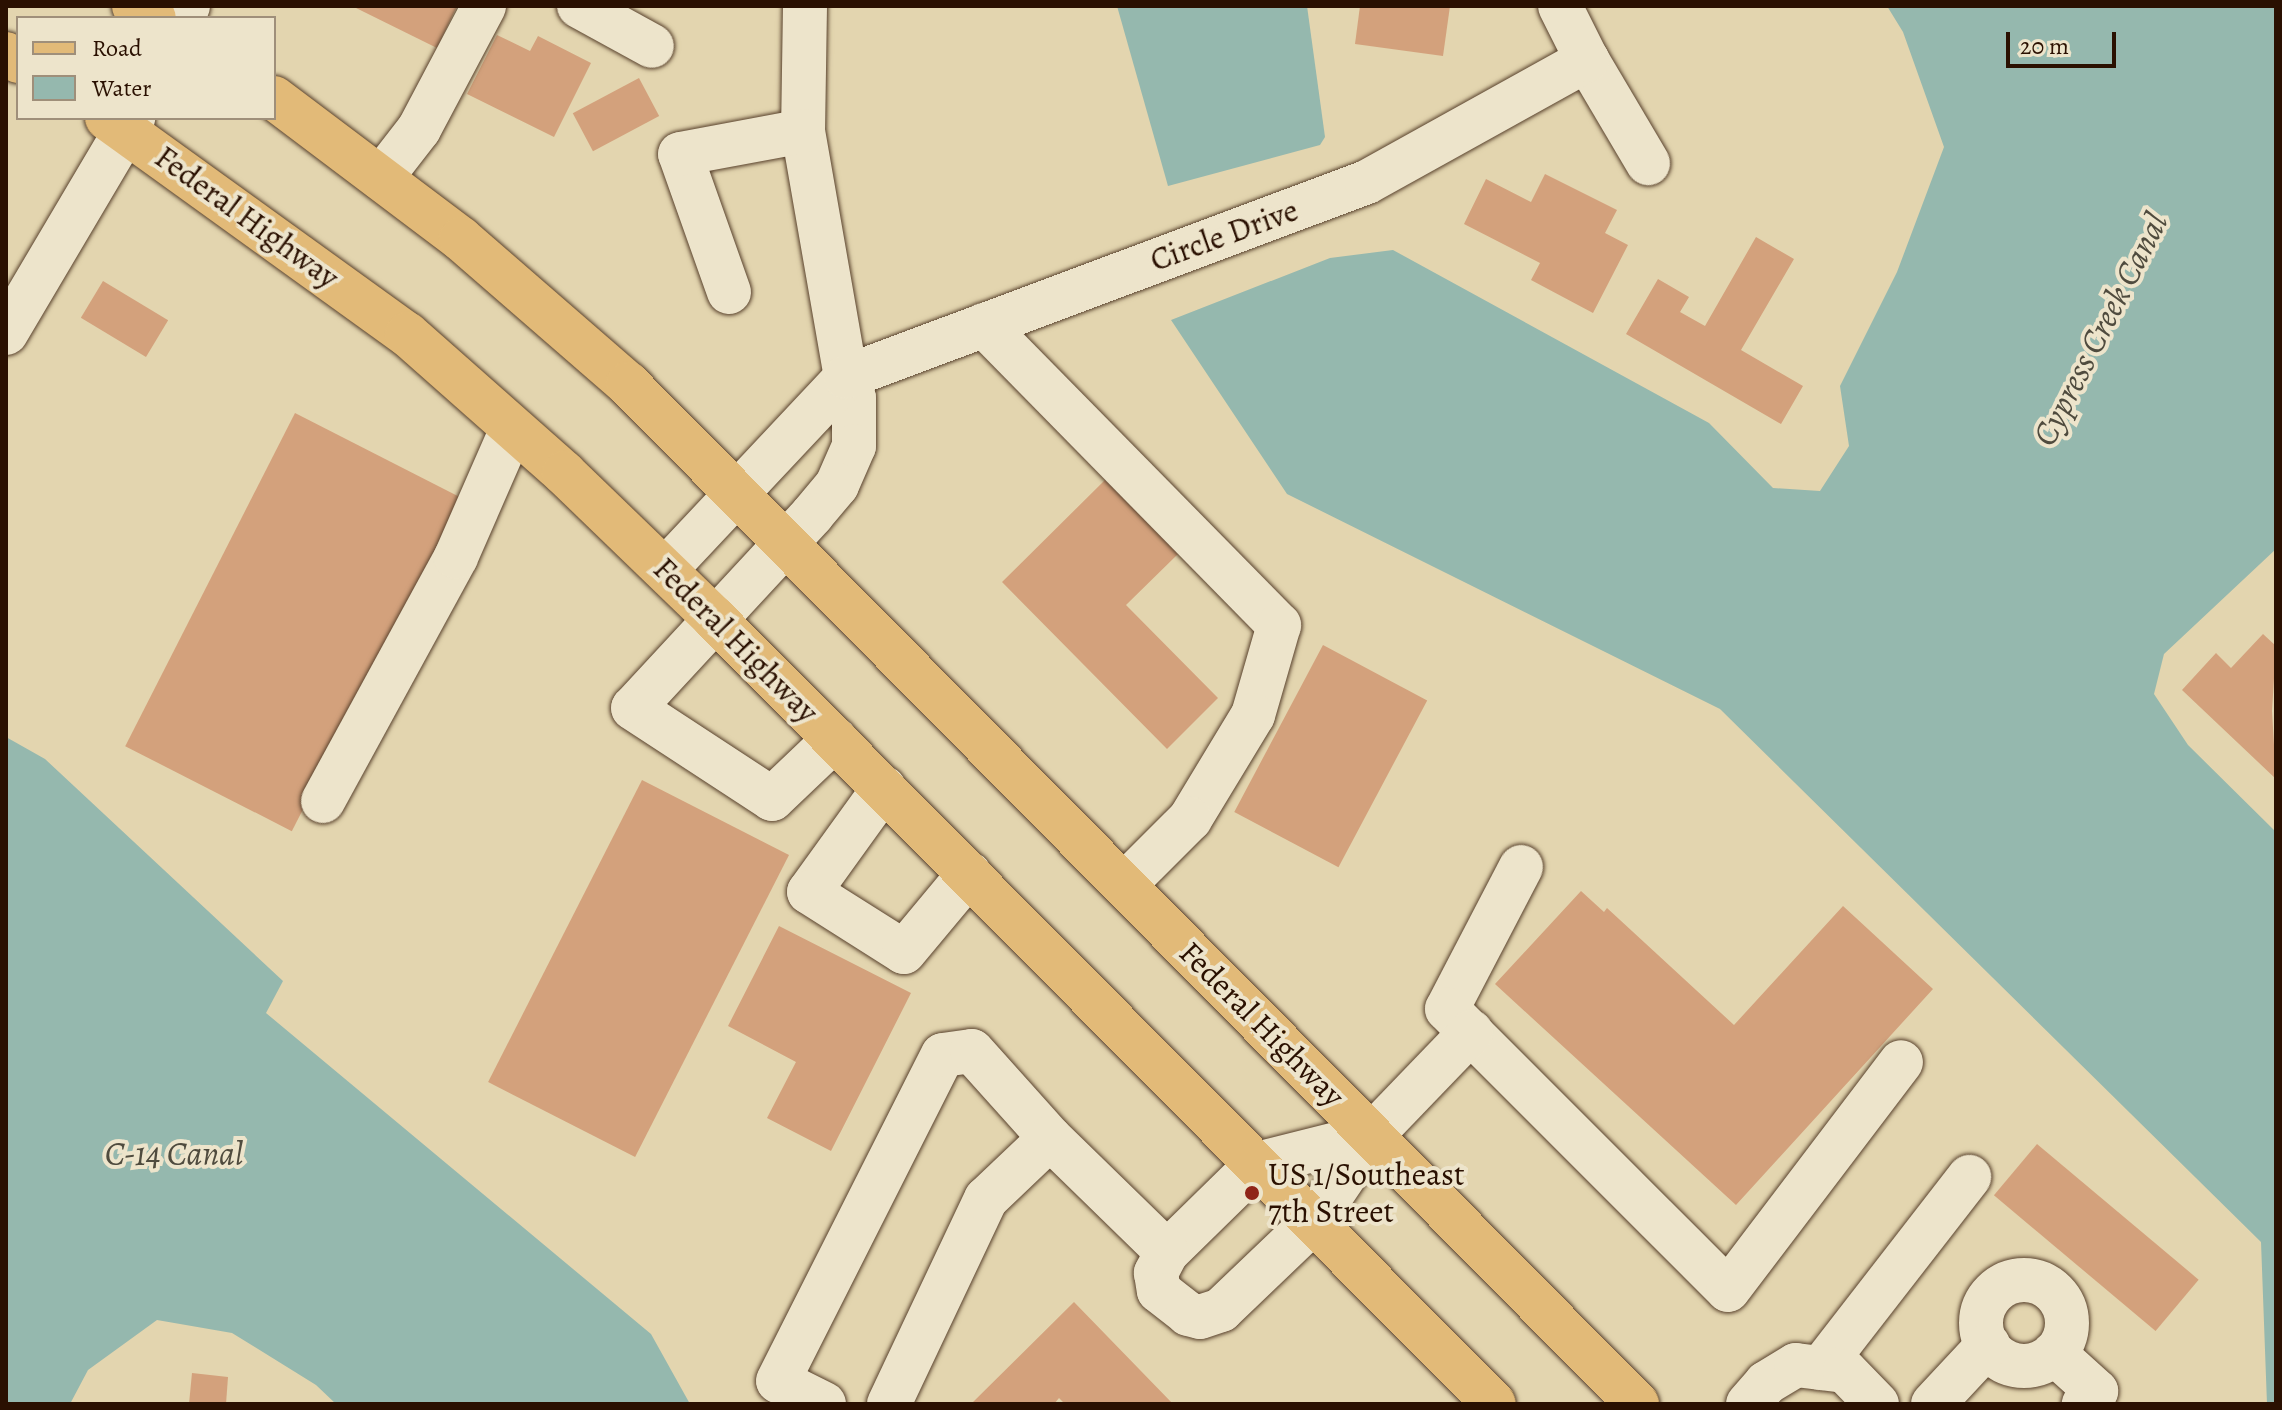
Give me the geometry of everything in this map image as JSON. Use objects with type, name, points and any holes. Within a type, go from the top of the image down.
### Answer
[{"type":"main road","name":"Federal Highway","points":[[276,99],[461,239],[628,384],[788,541],[1637,1404]]},
{"type":"main road","name":"Federal Highway","points":[[123,122],[407,334],[666,569],[1494,1404]]},
{"type":"street","points":[[381,178],[419,129],[484,6]]},
{"type":"street","points":[[579,6],[652,46]]},
{"type":"street","points":[[805,6],[803,131],[846,377],[857,421],[847,465],[837,485],[788,541],[633,708],[772,799],[835,739]]},
{"type":"street","points":[[1560,6],[1587,60],[1648,163]]},
{"type":"street","name":"Circle Drive","points":[[846,377],[1367,182],[1587,60]]},
{"type":"street","points":[[6,333],[123,122]]},
{"type":"street","points":[[729,292],[680,154],[803,131]]},
{"type":"street","points":[[984,325],[1279,625],[1253,715],[1190,819],[1124,885]]},
{"type":"street","points":[[666,569],[846,377]]},
{"type":"street","points":[[323,801],[456,557],[512,429]]},
{"type":"street","points":[[884,788],[809,892],[904,952],[969,874]]},
{"type":"street","points":[[1521,867],[1447,1009],[1728,1290],[1901,1062]]},
{"type":"street","points":[[1314,1221],[1221,1310],[1200,1317],[1173,1305],[1159,1291],[1156,1273],[1167,1252],[1257,1164],[1372,1135],[1471,1032]]},
{"type":"street","points":[[824,1404],[778,1381],[943,1055],[972,1051],[1050,1138],[1167,1252]]},
{"type":"street","name":"Federal Highway","points":[[1314,1221],[1372,1135]]},
{"type":"street","points":[[889,1404],[986,1199],[1050,1138]]},
{"type":"street","points":[[1821,1368],[1969,1177]]},
{"type":"street","points":[[2020,1280],[2044,1284],[2062,1301],[2067,1325],[2054,1353],[2039,1364],[2015,1366],[1993,1355],[1981,1333],[1982,1309],[1996,1289],[2020,1280]]},
{"type":"street","points":[[1933,1404],[1988,1345]]},
{"type":"street","points":[[2054,1353],[2096,1391],[2084,1404]]},
{"type":"street","points":[[1748,1404],[1766,1383],[1796,1365],[1845,1371],[1877,1404]]},
{"type":"water","points":[[1117,6],[1307,6],[1325,137],[1320,145],[1168,186]]},
{"type":"water","name":"Cypress Creek Canal","points":[[1887,6],[2276,6],[2276,549],[2164,654],[2154,694],[2188,745],[2276,832],[2276,1404],[2267,1404],[2261,1242],[1720,709],[1287,494],[1171,320],[1330,258],[1393,250],[1709,423],[1773,488],[1820,491],[1849,446],[1840,386],[1897,272],[1944,147],[1903,32]]},
{"type":"water","name":"C-14 Canal","points":[[6,737],[45,759],[283,981],[266,1013],[651,1334],[690,1404],[336,1404],[316,1385],[232,1333],[157,1320],[88,1370],[70,1404],[6,1404]]},
{"type":"building","points":[[352,6],[457,6],[437,48]]},
{"type":"building","points":[[1360,6],[1450,6],[1443,56],[1355,44]]},
{"type":"building","points":[[497,35],[530,51],[538,36],[591,63],[554,137],[467,94]]},
{"type":"building","points":[[639,78],[659,116],[593,151],[573,113]]},
{"type":"building","points":[[1545,174],[1617,210],[1605,233],[1628,245],[1593,313],[1531,280],[1540,263],[1464,224],[1486,179],[1531,202]]},
{"type":"building","points":[[1756,237],[1794,259],[1741,350],[1803,386],[1781,424],[1626,334],[1658,279],[1689,297],[1680,312],[1705,326]]},
{"type":"building","points":[[103,281],[168,320],[146,357],[81,318]]},
{"type":"building","points":[[295,413],[462,498],[292,831],[125,746]]},
{"type":"building","points":[[1105,480],[1178,554],[1126,605],[1218,698],[1167,749],[1002,582]]},
{"type":"building","points":[[2263,634],[2276,646],[2272,711],[2276,779],[2182,690],[2216,653],[2231,668]]},
{"type":"building","points":[[1323,645],[1427,700],[1338,867],[1234,812]]},
{"type":"building","points":[[642,780],[789,855],[635,1157],[488,1082]]},
{"type":"building","points":[[1581,891],[1604,912],[1607,908],[1734,1025],[1843,906],[1933,989],[1736,1205],[1495,984]]},
{"type":"building","points":[[779,926],[911,993],[831,1151],[767,1118],[796,1062],[728,1026]]},
{"type":"building","points":[[2037,1144],[2199,1280],[2156,1331],[1994,1195]]},
{"type":"building","points":[[1074,1302],[1173,1404],[1065,1404],[1059,1398],[1054,1404],[971,1404]]},
{"type":"building","points":[[192,1373],[228,1377],[226,1404],[189,1404]]},
{"type":"place","name":"US 1/Southeast 7th Street","points":[[1252,1193]]}]
